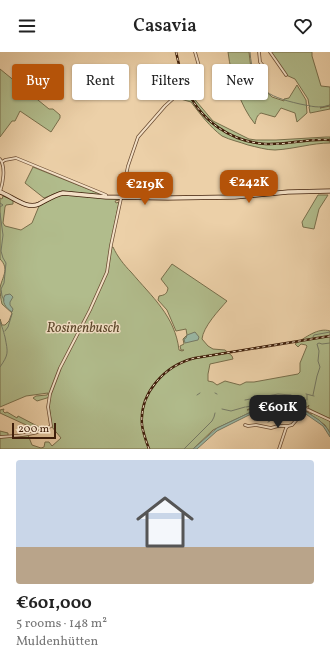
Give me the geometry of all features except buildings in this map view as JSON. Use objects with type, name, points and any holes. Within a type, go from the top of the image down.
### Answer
[{"type":"main road","points":[[0,192],[20,202],[34,205],[63,193],[106,197],[235,197],[288,192],[330,191]]},
{"type":"street","points":[[0,437],[27,434],[49,427],[51,423],[48,407],[52,386],[106,276],[128,166],[138,137],[165,106],[198,76],[199,66],[195,52]]},
{"type":"street","points":[[259,52],[262,64]]},
{"type":"street","points":[[270,52],[286,75]]},
{"type":"street","points":[[2,162],[16,158],[106,195],[106,197]]},
{"type":"street","points":[[0,159],[2,162],[3,181],[0,192]]},
{"type":"street","points":[[244,424],[248,426],[256,425],[271,428],[288,426],[292,425],[306,410],[330,420]]},
{"type":"street","points":[[279,449],[288,426]]},
{"type":"green space","points":[[228,52],[249,52],[250,64],[230,64]]},
{"type":"green space","points":[[271,52],[312,52],[321,86],[330,87],[330,105],[320,108],[330,106],[330,109],[310,113],[308,99],[295,79],[286,75]]},
{"type":"green space","points":[[0,69],[12,79],[12,100],[38,100],[49,109],[53,109],[60,115],[60,118],[51,132],[20,111],[15,121],[12,121],[0,137]]},
{"type":"green space","points":[[297,85],[306,100],[307,113],[297,122],[295,113],[281,108],[275,117],[261,113],[257,117],[255,124],[241,100],[268,100],[268,93],[272,97],[284,101],[284,99],[289,98]]},
{"type":"green space","points":[[184,100],[195,100],[213,121],[249,139],[276,140],[330,137],[330,143],[272,150],[248,145],[222,136],[213,129],[191,102]]},
{"type":"green space","points":[[33,167],[105,196],[62,191],[44,198],[25,183]]},
{"type":"green space","name":"Rosinenbusch","points":[[60,194],[119,199],[115,201],[116,203],[119,202],[110,248],[113,247],[123,263],[168,317],[177,338],[179,350],[182,351],[184,350],[181,350],[180,346],[184,344],[183,339],[187,335],[186,329],[176,331],[167,310],[158,300],[159,296],[164,295],[167,292],[168,288],[161,279],[172,264],[227,301],[208,324],[202,339],[213,349],[225,350],[232,356],[233,359],[210,364],[208,381],[217,385],[225,381],[240,385],[246,382],[254,382],[298,374],[300,372],[300,363],[307,346],[301,344],[298,347],[295,344],[307,336],[321,330],[330,331],[330,419],[308,408],[309,405],[307,407],[301,404],[277,402],[260,405],[247,410],[268,406],[213,430],[193,449],[0,449],[0,431],[8,433],[8,437],[28,435],[32,445],[41,448],[44,447],[45,442],[49,442],[52,446],[61,438],[52,427],[49,405],[50,397],[37,401],[33,398],[36,396],[47,395],[48,393],[26,396],[0,407],[0,319],[2,325],[5,325],[9,321],[12,313],[2,304],[0,295],[0,288],[5,270],[0,259],[0,198],[2,199],[3,196],[13,199],[13,204],[6,205],[5,207],[3,223],[5,226],[21,230],[32,223],[39,206]]},
{"type":"green space","points":[[318,195],[328,195],[319,209],[314,229],[303,227],[302,222]]},
{"type":"green space","points":[[281,404],[300,406],[283,405],[270,406]]},
{"type":"green space","points":[[4,409],[3,411],[5,413],[7,412],[17,418],[18,416],[43,429],[35,429],[0,413],[0,410]]},
{"type":"green space","points":[[306,411],[330,421],[330,433],[325,425]]},
{"type":"shaded area","points":[[10,294],[13,297],[10,302],[13,309],[12,312],[6,307],[4,302],[5,295]]},
{"type":"shaded area","points":[[195,332],[199,337],[198,340],[185,343],[184,339],[187,335]]},
{"type":"shaded area","points":[[283,405],[299,407],[319,420],[327,428],[330,433],[330,437],[323,426],[300,410],[285,407],[273,408],[249,415],[217,431],[197,449],[193,449],[217,428],[249,413],[269,406]]},
{"type":"waterway","points":[[250,52],[254,75],[263,89],[270,94],[278,98],[300,104],[319,107],[330,105]]},
{"type":"waterway","points":[[0,203],[3,205],[0,207]]},
{"type":"waterway","points":[[0,213],[3,235],[1,251],[6,263],[4,283],[1,289],[4,300]]},
{"type":"waterway","points":[[5,331],[8,327],[12,314]]},
{"type":"waterway","points":[[0,322],[5,337],[7,350],[5,359],[0,367]]},
{"type":"waterway","points":[[313,337],[314,335],[330,332]]},
{"type":"waterway","points":[[313,395],[320,367],[318,361],[319,351],[317,344],[330,343]]},
{"type":"waterway","points":[[245,400],[278,394],[291,395]]},
{"type":"waterway","points":[[306,394],[314,396]]},
{"type":"waterway","points":[[307,395],[307,400]]},
{"type":"waterway","points":[[246,407],[280,400],[295,401]]},
{"type":"waterway","points":[[222,409],[231,411],[245,407]]},
{"type":"waterway","points":[[184,449],[212,421],[215,413]]},
{"type":"railway","points":[[176,52],[186,87],[199,110],[208,119],[229,134],[241,139],[266,144],[330,140]]},
{"type":"railway","points":[[149,449],[142,425],[142,413],[145,402],[156,382],[174,367],[195,358],[330,336]]}]
